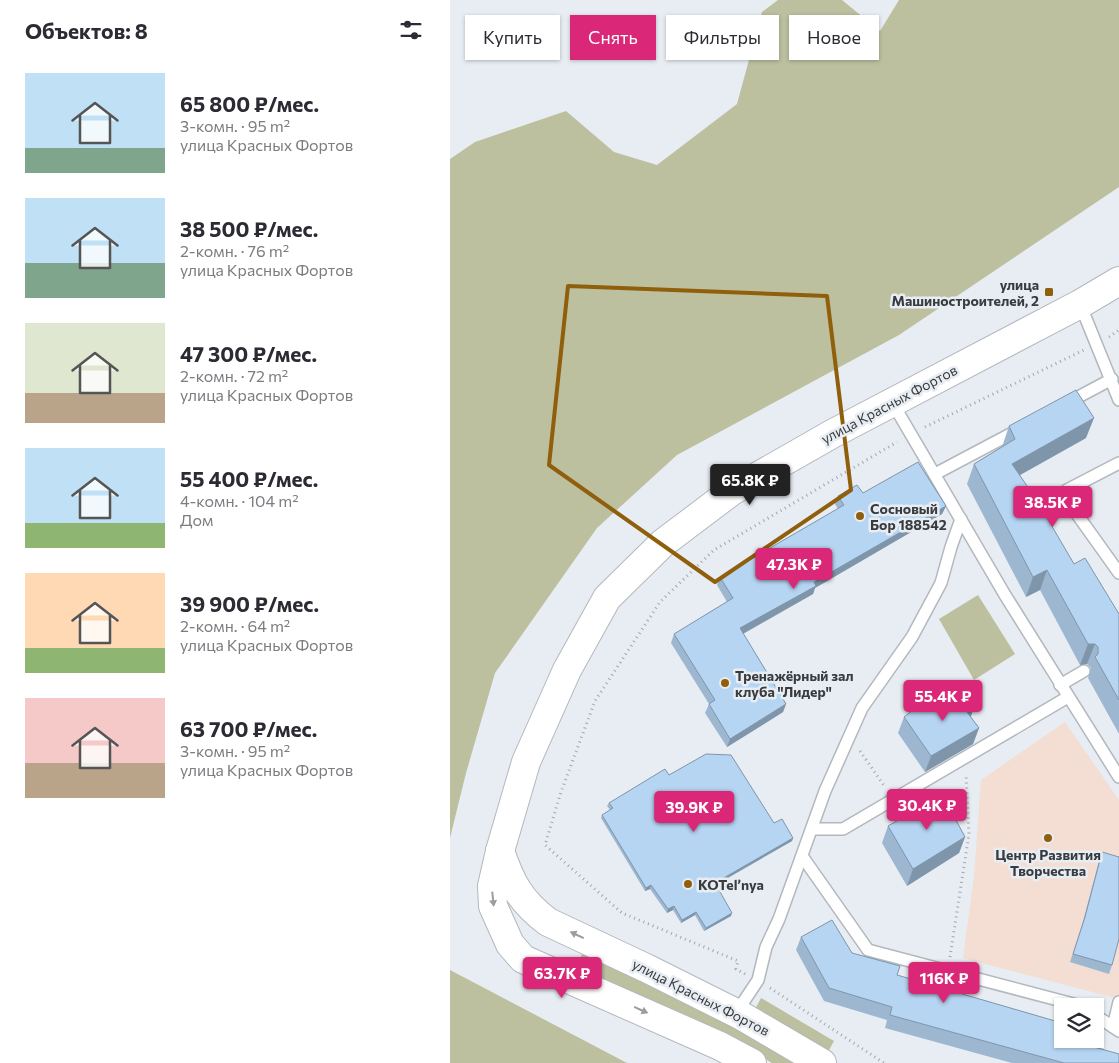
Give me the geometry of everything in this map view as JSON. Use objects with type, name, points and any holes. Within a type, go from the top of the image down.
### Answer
[{"type":"street","name":"улица Красных Фортов","points":[[752,1063],[665,1021],[523,959],[510,944],[493,906],[492,886],[500,851],[526,762],[567,670],[607,598],[663,544],[732,491],[832,434],[1080,304],[1119,281]]},
{"type":"street","name":"улица Красных Фортов","points":[[500,851],[509,879],[513,885],[534,912],[548,922],[740,1015],[822,1063]]},
{"type":"lane","points":[[1080,304],[1119,400]]},
{"type":"lane","points":[[1053,411],[1112,379]]},
{"type":"lane","points":[[892,402],[1005,595],[1119,777]]},
{"type":"lane","points":[[935,474],[1028,424]]},
{"type":"lane","points":[[1119,463],[1067,490],[1069,503],[1119,573]]},
{"type":"lane","points":[[740,1015],[744,1001],[758,980],[766,948],[779,919],[825,791],[862,708],[912,637],[941,583],[961,519]]},
{"type":"lane","points":[[1060,685],[1084,671]]},
{"type":"lane","points":[[812,829],[843,829],[1068,697]]},
{"type":"lane","points":[[802,856],[868,950],[1054,999]]},
{"type":"lane","points":[[1104,1021],[1116,1029],[1119,1002]]},
{"type":"path","points":[[884,1063],[758,980],[736,969],[738,961],[622,913],[545,845],[561,792],[594,701],[660,602],[714,550],[932,423],[1096,344],[1119,330]]},
{"type":"path","points":[[850,736],[894,800]]},
{"type":"path","points":[[948,970],[969,834],[965,759]]},
{"type":"highlighted area","points":[[568,286],[827,296],[851,490],[715,582],[549,465]]},
{"type":"shaded area","name":"Центр Развития Творчества","points":[[1065,722],[1119,800],[1119,999],[963,958],[974,876],[981,780]]},
{"type":"green space","points":[[778,0],[842,0],[860,15],[789,15],[789,60],[879,60],[879,30],[899,0],[1119,0],[1119,187],[899,335],[677,455],[597,528],[495,673],[466,773],[450,838],[450,159],[475,142],[566,111],[614,152],[657,165],[737,104],[749,60],[779,60],[779,15],[761,15],[762,12]]},
{"type":"green space","points":[[978,595],[1015,654],[974,680],[939,619]]},
{"type":"green space","points":[[582,954],[736,1026],[800,1063],[772,1063],[728,1037],[577,966]]},
{"type":"green space","points":[[450,970],[627,1063],[450,1063]]},
{"type":"green space","points":[[761,998],[834,1041],[824,1059],[751,1017]]},
{"type":"building","points":[[1076,390],[1094,418],[1012,464],[1036,499],[1074,564],[1085,558],[1119,614],[1119,700],[1095,657],[1098,654],[1098,647],[1095,644],[1088,644],[1047,570],[1033,577],[974,464],[1015,439],[1009,426]]},
{"type":"building","points":[[918,462],[946,506],[814,582],[816,586],[740,628],[786,704],[730,739],[709,704],[715,700],[674,634],[733,598],[720,577],[844,505],[838,496],[857,485],[863,493]]},
{"type":"building","points":[[960,688],[974,707],[967,712],[979,728],[931,756],[904,717],[917,707],[921,712]]},
{"type":"building","points":[[706,754],[731,755],[774,823],[782,819],[793,838],[715,883],[732,913],[706,928],[696,912],[682,920],[674,906],[668,909],[651,885],[646,888],[602,815],[613,808],[609,803],[665,769],[669,775]]},
{"type":"building","points":[[944,794],[953,807],[950,809],[965,837],[913,869],[888,826]]},
{"type":"building","points":[[1102,852],[1119,857],[1119,939],[1112,965],[1073,954]]},
{"type":"building","points":[[832,920],[852,953],[900,966],[897,975],[1054,1021],[1054,1048],[1098,1048],[1119,1054],[1119,1063],[1064,1063],[890,1015],[892,1007],[829,988],[801,937]]},
{"type":"place","name":"улица Машиностроителей, 2","points":[[1049,292]]},
{"type":"place","name":"Сосновый Бор 188542","points":[[860,516]]},
{"type":"place","name":"Тренажёрный зал клуба \"Лидер\"","points":[[725,683]]},
{"type":"place","name":"Центр Развития Творчества","points":[[1048,838]]},
{"type":"place","name":"KOTel’nya","points":[[688,884]]}]
